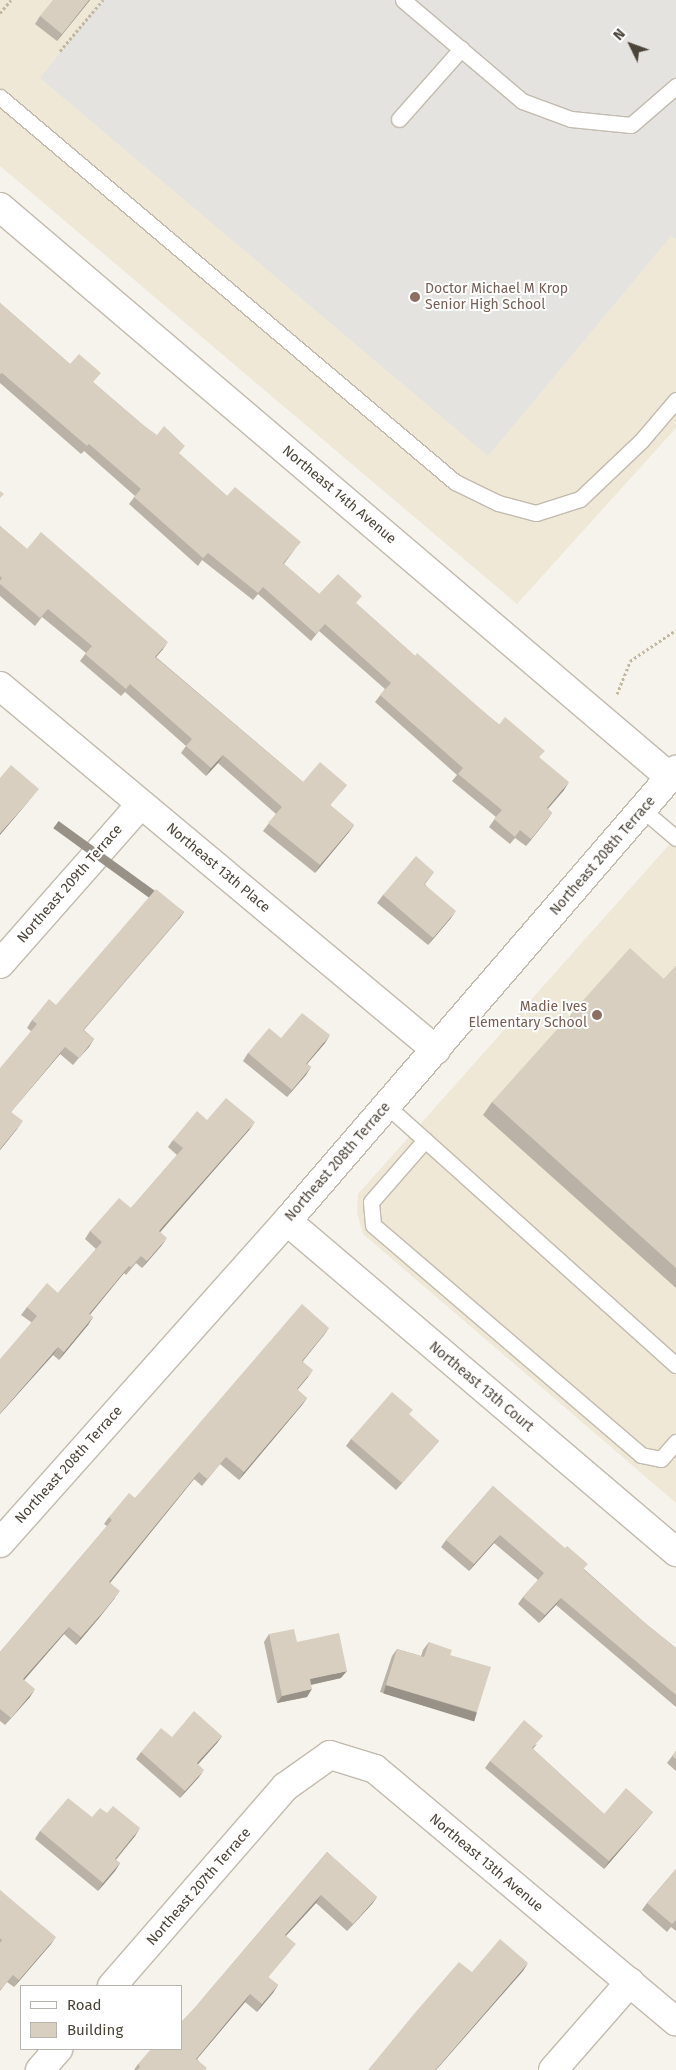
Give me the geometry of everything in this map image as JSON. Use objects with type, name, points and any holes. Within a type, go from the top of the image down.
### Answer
[{"type":"street","name":"Northeast 14th Avenue","points":[[0,207],[606,723],[674,774]]},
{"type":"street","name":"Northeast 13th Place","points":[[0,686],[436,1050]]},
{"type":"street","name":"Northeast 208th Terrace","points":[[0,1543],[287,1221],[674,774]]},
{"type":"street","name":"Northeast 209th Terrace","points":[[0,964],[141,804]]},
{"type":"street","name":"Northeast 13th Court","points":[[287,1221],[676,1552]]},
{"type":"street","name":"Northeast 13th Avenue","points":[[285,1787],[330,1755],[374,1769],[676,2022]]},
{"type":"street","name":"Northeast 207th Terrace","points":[[113,1985],[285,1787]]},
{"type":"street","points":[[553,2070],[630,1982]]},
{"type":"street","points":[[40,2070],[57,2050]]},
{"type":"lane","points":[[403,0],[522,101],[571,119],[630,125],[676,86]]},
{"type":"lane","points":[[399,119],[461,49]]},
{"type":"lane","points":[[0,97],[455,482],[498,503],[536,513],[580,499],[641,441],[676,400]]},
{"type":"lane","points":[[643,810],[676,838]]},
{"type":"lane","points":[[387,1106],[676,1366]]},
{"type":"lane","points":[[425,1140],[371,1202],[373,1225],[641,1455],[661,1459],[676,1442]]},
{"type":"path","points":[[0,13],[11,0]]},
{"type":"path","points":[[60,51],[103,0]]},
{"type":"path","points":[[606,723],[630,661],[676,630]]},
{"type":"shaded area","name":"Doctor Michael M Krop Senior High School","points":[[0,0],[676,0],[676,428],[517,604],[0,166]]},
{"type":"shaded area","name":"Doctor Michael M Krop Senior High School","points":[[102,0],[676,0],[676,239],[671,236],[488,456],[40,78]]},
{"type":"shaded area","name":"Madie Ives Elementary School","points":[[676,837],[676,1503],[363,1234],[357,1213],[358,1194]]},
{"type":"building","points":[[53,0],[89,0],[62,34],[40,16]]},
{"type":"building","points":[[0,303],[70,364],[79,354],[101,373],[93,382],[143,425],[157,435],[164,426],[185,446],[179,453],[227,496],[235,487],[301,542],[283,563],[319,594],[338,574],[362,596],[356,603],[415,656],[417,653],[499,725],[505,717],[545,751],[539,757],[569,782],[547,808],[552,813],[531,839],[520,830],[515,837],[494,819],[502,810],[458,774],[463,768],[380,695],[391,683],[325,624],[316,634],[263,587],[258,593],[208,553],[203,558],[134,497],[141,489],[89,444],[87,446],[2,373],[0,374]]},
{"type":"building","points":[[0,526],[27,549],[41,532],[168,642],[155,657],[303,782],[320,762],[347,785],[330,805],[354,825],[320,865],[268,823],[282,807],[223,755],[211,768],[186,746],[192,739],[130,684],[126,689],[85,654],[92,646],[48,609],[40,618],[0,584],[2,578],[0,576]]},
{"type":"building","points":[[11,765],[39,789],[0,833],[0,778]]},
{"type":"building","points":[[416,856],[434,872],[424,884],[456,911],[433,938],[383,895]]},
{"type":"building","points":[[156,889],[184,912],[83,1030],[94,1039],[79,1058],[65,1047],[11,1112],[23,1121],[0,1149],[0,1068],[37,1024],[32,1020],[49,999],[56,1005]]},
{"type":"building","points":[[630,948],[664,979],[676,966],[676,1268],[492,1102]]},
{"type":"building","points":[[302,1013],[330,1035],[306,1064],[311,1067],[292,1090],[248,1053],[269,1028],[281,1038]]},
{"type":"building","points":[[226,1098],[255,1122],[159,1231],[167,1238],[147,1261],[141,1256],[131,1267],[129,1266],[89,1314],[93,1317],[64,1352],[58,1347],[0,1413],[0,1359],[37,1316],[27,1307],[47,1283],[58,1293],[102,1242],[90,1231],[119,1198],[131,1208],[183,1148],[173,1140],[197,1111],[207,1120]]},
{"type":"building","points":[[302,1304],[329,1328],[302,1361],[313,1370],[297,1389],[307,1398],[244,1472],[226,1457],[207,1479],[199,1472],[109,1582],[120,1591],[104,1611],[81,1637],[69,1627],[23,1679],[35,1689],[11,1718],[0,1709],[0,1652],[112,1520],[109,1517],[129,1493],[135,1498]]},
{"type":"building","points":[[392,1392],[413,1410],[409,1414],[439,1441],[402,1483],[351,1439]]},
{"type":"building","points":[[493,1486],[565,1548],[567,1546],[588,1564],[583,1569],[676,1648],[676,1695],[561,1598],[545,1615],[523,1597],[544,1573],[500,1535],[474,1564],[446,1540]]},
{"type":"building","points":[[294,1629],[297,1642],[339,1633],[347,1671],[310,1679],[312,1689],[282,1696],[269,1634]]},
{"type":"building","points":[[429,1642],[452,1650],[450,1655],[491,1667],[477,1712],[386,1685],[397,1649],[424,1657]]},
{"type":"building","points":[[194,1711],[222,1736],[197,1763],[204,1770],[185,1791],[141,1752],[161,1728],[172,1737]]},
{"type":"building","points":[[524,1720],[543,1736],[532,1748],[604,1814],[626,1788],[653,1812],[609,1861],[490,1761]]},
{"type":"building","points":[[676,1751],[676,1759],[672,1756]]},
{"type":"building","points":[[68,1798],[92,1817],[100,1808],[107,1813],[113,1806],[140,1828],[115,1859],[120,1863],[103,1883],[40,1831]]},
{"type":"building","points":[[327,1852],[377,1897],[353,1924],[321,1895],[285,1935],[296,1944],[268,1977],[278,1985],[262,2004],[250,1994],[196,2059],[207,2068],[205,2070],[137,2070],[140,2067],[138,2064],[150,2050],[182,2050],[182,2021]]},
{"type":"building","points":[[676,1869],[676,1920],[672,1924],[647,1903]]},
{"type":"building","points":[[0,1890],[56,1937],[19,1980],[13,1975],[0,1990],[0,1943],[2,1940],[0,1938]]},
{"type":"building","points":[[500,1939],[528,1963],[435,2070],[368,2070],[459,1962],[472,1972]]},
{"type":"place","name":"Doctor Michael M Krop Senior High School","points":[[415,297]]},
{"type":"place","name":"Madie Ives Elementary School","points":[[597,1015]]}]
